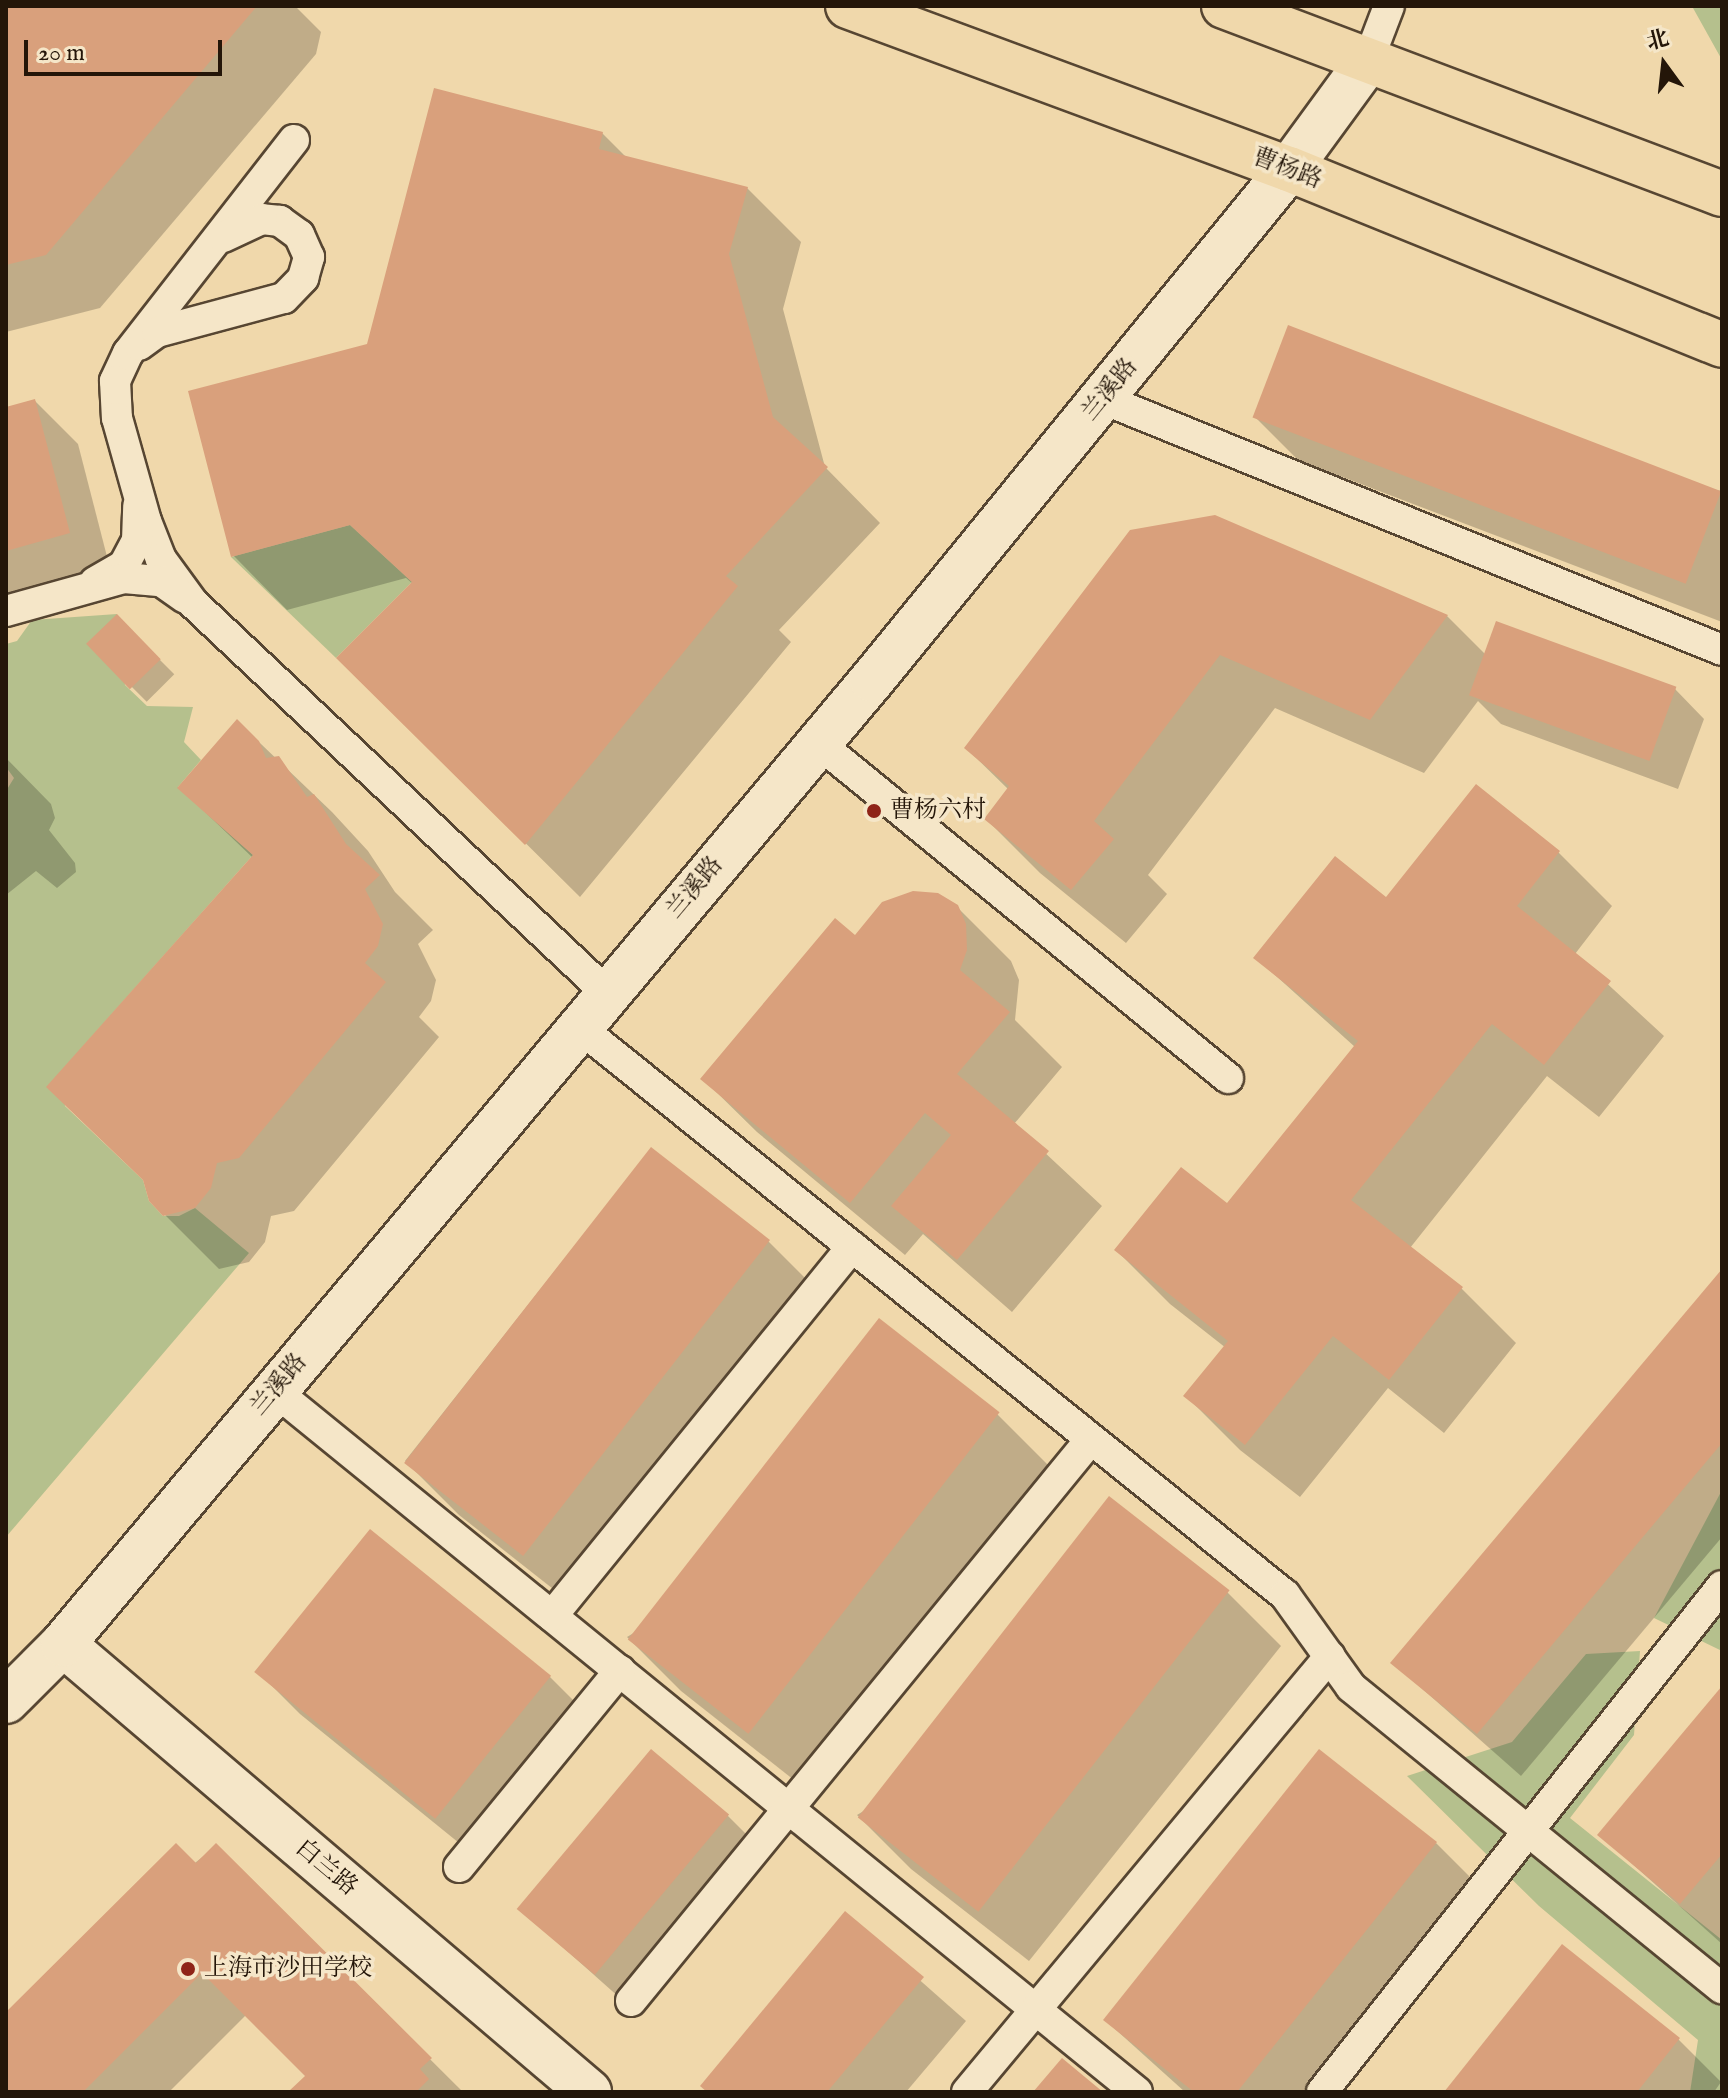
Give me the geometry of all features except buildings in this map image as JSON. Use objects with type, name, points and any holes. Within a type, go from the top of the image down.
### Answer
[{"type":"main road","name":"曹杨路","points":[[848,6],[1289,169],[1722,345]]},
{"type":"main road","points":[[1224,6],[1722,194]]},
{"type":"street","name":"兰溪路","points":[[6,1701],[63,1644],[1103,399],[1289,169],[1368,61]]},
{"type":"street","name":"白兰路","points":[[63,1644],[589,2092]]},
{"type":"lane","points":[[1368,61],[1389,6]]},
{"type":"lane","points":[[193,603],[161,559],[138,495],[117,418],[115,381],[128,353],[294,140]]},
{"type":"lane","points":[[128,353],[157,332],[284,298],[303,278],[309,257],[299,235],[280,221],[262,219],[238,226],[210,246]]},
{"type":"lane","points":[[1103,399],[1722,650]]},
{"type":"lane","points":[[90,585],[124,565],[137,541],[138,495]]},
{"type":"lane","points":[[6,611],[90,585],[124,578],[161,581],[193,603],[607,993]]},
{"type":"lane","points":[[817,742],[1228,1078]]},
{"type":"lane","points":[[579,1027],[1285,1595],[1351,1687],[1722,1988]]},
{"type":"lane","points":[[552,1616],[852,1247]]},
{"type":"lane","points":[[275,1391],[1137,2092]]},
{"type":"lane","points":[[631,2001],[1091,1439]]},
{"type":"lane","points":[[1322,2092],[1722,1586]]},
{"type":"lane","points":[[967,2092],[1330,1656]]},
{"type":"lane","points":[[459,1867],[620,1670]]},
{"type":"green space","points":[[1688,6],[1722,6],[1722,60],[1693,8]]},
{"type":"green space","points":[[350,525],[412,582],[336,658],[231,557]]},
{"type":"green space","points":[[117,614],[125,685],[147,706],[193,707],[184,742],[201,760],[178,787],[253,855],[62,1070],[65,1106],[143,1180],[149,1201],[163,1216],[179,1216],[195,1208],[249,1253],[6,1537],[6,791],[14,778],[6,767],[6,644],[17,641],[32,620]]},
{"type":"green space","points":[[1722,1490],[1722,1651],[1654,1618]]},
{"type":"green space","points":[[1640,1651],[1634,1735],[1570,1818],[1722,1940],[1722,2092],[1690,2092],[1698,2040],[1539,1906],[1407,1776],[1512,1742],[1586,1654]]},
{"type":"place","name":"曹杨六村","points":[[874,811]]},
{"type":"place","name":"上海市沙田学校","points":[[188,1969]]}]
